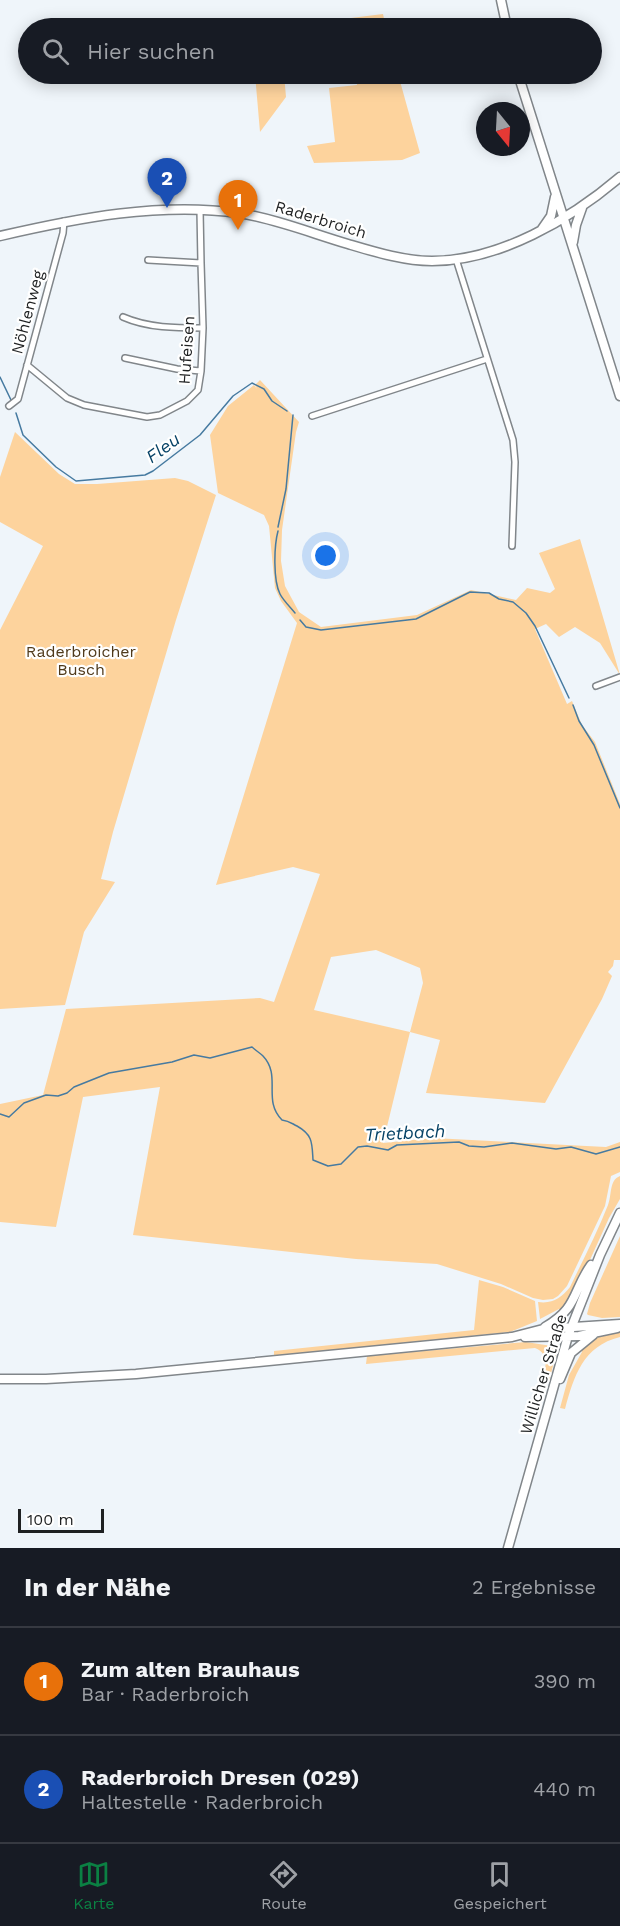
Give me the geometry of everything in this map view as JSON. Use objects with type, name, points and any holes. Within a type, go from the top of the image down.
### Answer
[{"type":"main road","points":[[501,0],[505,18]]},
{"type":"main road","points":[[521,84],[620,396]]},
{"type":"main road","points":[[563,219],[583,207],[620,177]]},
{"type":"main road","points":[[542,230],[551,216],[555,194]]},
{"type":"main road","points":[[573,248],[576,225],[583,207]]},
{"type":"main road","name":"Raderbroich","points":[[0,236],[64,221],[134,213],[200,210],[238,213],[272,220],[356,246],[430,261],[456,259],[499,248],[563,219]]},
{"type":"main road","name":"Willicher Straße","points":[[508,1548],[571,1327],[620,1213]]},
{"type":"main road","points":[[543,1329],[568,1310],[590,1266],[600,1256]]},
{"type":"main road","points":[[512,1337],[543,1329],[620,1326]]},
{"type":"main road","points":[[0,1379],[136,1374],[512,1337],[568,1336],[595,1333],[620,1326]]},
{"type":"main road","points":[[549,1404],[571,1353],[595,1333]]},
{"type":"street","name":"Hufeisen","points":[[27,365],[74,402],[147,417],[160,415],[193,397],[199,388],[203,328],[200,210]]},
{"type":"street","name":"Nöhlenweg","points":[[9,406],[18,399],[63,234],[64,221]]},
{"type":"street","points":[[456,259],[511,431],[514,448],[512,546]]},
{"type":"street","points":[[148,260],[201,263]]},
{"type":"street","points":[[123,317],[133,322],[168,328],[203,328]]},
{"type":"street","points":[[125,358],[177,369],[201,371]]},
{"type":"street","points":[[312,416],[487,359]]},
{"type":"street","points":[[596,686],[620,677]]},
{"type":"green space","points":[[383,14],[384,18],[351,18]]},
{"type":"green space","points":[[256,84],[285,84],[286,97],[260,132]]},
{"type":"green space","points":[[401,84],[420,153],[402,160],[314,163],[307,146],[335,142],[329,88]]},
{"type":"green space","points":[[260,380],[299,422],[282,530],[281,561],[285,586],[299,612],[321,627],[417,615],[471,590],[516,600],[527,588],[550,593],[555,589],[539,553],[580,539],[620,675],[600,643],[575,627],[559,637],[546,624],[535,629],[567,704],[572,701],[582,725],[595,742],[620,804],[620,960],[614,960],[608,972],[612,976],[602,999],[545,1103],[426,1093],[440,1040],[410,1032],[383,1143],[433,1138],[606,1147],[620,1142],[620,1172],[611,1176],[605,1206],[567,1286],[553,1299],[533,1298],[501,1284],[437,1264],[356,1259],[133,1235],[160,1087],[83,1097],[56,1227],[0,1222],[0,1104],[43,1095],[66,1009],[260,998],[274,1002],[320,874],[293,867],[216,885],[297,623],[281,601],[275,588],[269,526],[264,515],[218,493],[210,435],[228,406],[254,385],[257,389],[255,385]],"holes":[[[376,950],[420,968],[423,983],[410,1032],[314,1010],[331,957]]]},
{"type":"green space","name":"Raderbroicher Busch","points":[[15,432],[59,474],[75,484],[175,478],[188,481],[216,495],[113,832],[101,879],[115,882],[84,932],[65,1005],[0,1009],[0,630],[43,546],[0,522],[0,477]]},
{"type":"green space","points":[[620,1176],[620,1199],[574,1295],[563,1312],[559,1309],[540,1319],[538,1302],[556,1299],[570,1287],[604,1215],[612,1184]]},
{"type":"green space","points":[[620,1236],[620,1317],[602,1318],[588,1315],[590,1303]]},
{"type":"green space","points":[[479,1280],[503,1287],[535,1301],[537,1321],[510,1332],[274,1356],[274,1351],[474,1330]]},
{"type":"green space","points":[[620,1331],[620,1337],[607,1341],[589,1355],[572,1385],[565,1409],[560,1408],[569,1375],[582,1352],[581,1347],[595,1338]]},
{"type":"green space","points":[[526,1342],[558,1347],[549,1381],[543,1380],[545,1366],[543,1353],[535,1348],[366,1364],[367,1356]]},
{"type":"waterway","name":"Fleu","points":[[0,377],[11,400]]},
{"type":"waterway","name":"Fleu","points":[[16,413],[23,435],[56,467],[76,481],[145,475],[153,471],[200,435],[233,396],[252,383],[264,389],[272,401],[287,411]]},
{"type":"waterway","name":"Fleu","points":[[278,527],[286,489],[293,415]]},
{"type":"waterway","name":"Fleu","points":[[278,531],[275,554],[276,580],[281,596],[295,613]]},
{"type":"waterway","name":"Fleu","points":[[300,620],[306,627],[321,630],[416,619],[470,592],[489,593],[499,599],[513,602],[526,613],[535,626],[569,698]]},
{"type":"waterway","name":"Fleu","points":[[573,705],[579,721],[594,745],[620,808]]},
{"type":"waterway","name":"Trietbach","points":[[0,1114],[9,1117],[24,1103],[46,1095],[58,1096],[67,1093],[74,1087],[109,1073],[172,1062],[194,1055],[210,1058],[252,1047],[263,1056],[271,1072],[272,1096],[276,1112],[282,1120],[302,1129],[309,1136],[313,1160],[328,1166],[341,1164],[358,1147],[367,1146],[388,1150],[397,1145],[459,1142],[469,1146],[484,1147],[512,1143],[556,1149],[571,1147],[596,1154],[620,1147]]},
{"type":"place","name":"Raderbroich Dresen (029)","points":[[167,208]]},
{"type":"place","name":"Zum alten Brauhaus","points":[[238,230]]}]
